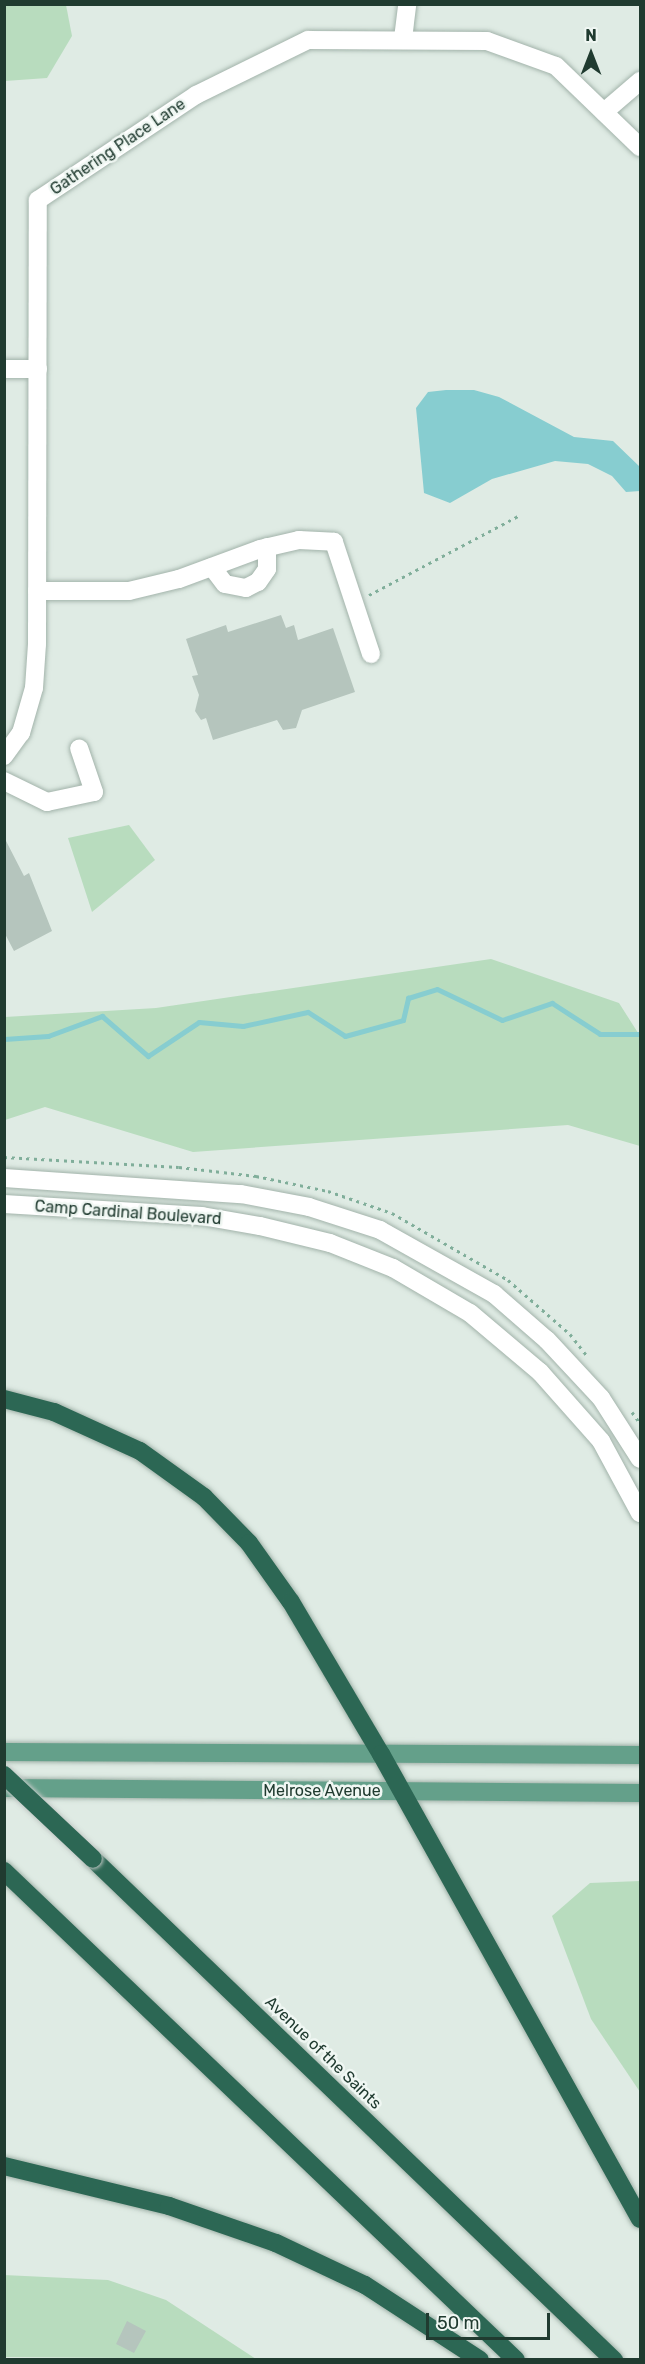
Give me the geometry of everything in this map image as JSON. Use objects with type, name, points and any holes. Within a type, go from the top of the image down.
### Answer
[{"type":"highway","points":[[4,1400],[54,1412],[108,1434],[176,1474],[224,1516],[291,1602],[381,1754],[640,2219]]},
{"type":"highway","name":"Avenue of the Saints","points":[[4,1774],[614,2360]]},
{"type":"highway","points":[[4,1871],[516,2360]]},
{"type":"highway","points":[[4,2166],[169,2206],[276,2243],[374,2290],[480,2360]]},
{"type":"main road","points":[[4,1752],[640,1755]]},
{"type":"main road","name":"Melrose Avenue","points":[[4,1788],[640,1793]]},
{"type":"street","points":[[403,39],[408,4]]},
{"type":"street","name":"Gathering Place Lane","points":[[4,756],[21,733],[34,688],[37,591],[38,200],[196,95],[308,40],[487,40],[556,66],[640,146]]},
{"type":"street","points":[[604,112],[640,81]]},
{"type":"street","points":[[4,369],[38,369]]},
{"type":"street","points":[[37,591],[129,591],[212,567],[267,547],[299,540],[334,542],[371,654]]},
{"type":"street","points":[[212,567],[225,584],[246,588],[258,582],[267,569],[267,547]]},
{"type":"street","points":[[4,781],[47,802],[94,792],[79,748]]},
{"type":"street","name":"Camp Cardinal Boulevard","points":[[4,1178],[241,1194],[309,1207],[380,1230],[494,1294],[547,1340],[601,1398],[640,1459]]},
{"type":"street","name":"Camp Cardinal Boulevard","points":[[4,1204],[202,1216],[260,1226],[330,1243],[393,1268],[470,1313],[540,1372],[601,1441],[640,1513]]},
{"type":"path","points":[[354,602],[518,516]]},
{"type":"green space","points":[[5,4],[66,5],[72,36],[47,78],[5,81]]},
{"type":"green space","points":[[129,825],[155,860],[92,912],[68,838]]},
{"type":"green space","points":[[491,959],[619,1003],[640,1036],[640,1146],[568,1125],[193,1152],[45,1107],[5,1120],[5,1017],[156,1008]]},
{"type":"green space","points":[[640,1881],[640,2092],[591,2019],[552,1916],[590,1883]]},
{"type":"green space","points":[[4,2275],[108,2280],[166,2300],[256,2359],[5,2357]]},
{"type":"water","points":[[474,390],[499,397],[574,437],[613,441],[640,467],[640,491],[626,492],[612,476],[588,464],[555,461],[492,479],[450,503],[424,493],[416,408],[428,392]]},
{"type":"building","points":[[281,615],[286,628],[294,625],[298,640],[333,628],[355,692],[302,710],[296,728],[283,730],[277,720],[213,740],[206,718],[201,720],[195,711],[199,695],[192,676],[198,675],[186,639],[226,625],[228,632]]},
{"type":"building","points":[[4,837],[24,876],[29,873],[52,931],[14,951],[4,932]]},
{"type":"building","points":[[127,2321],[146,2331],[134,2353],[116,2344]]},
{"type":"waterway","points":[[4,1039],[48,1036],[102,1016],[148,1056],[199,1022],[243,1026],[308,1012],[345,1036],[403,1020],[408,998],[437,989],[502,1020],[552,1003],[600,1034],[640,1034]]}]
